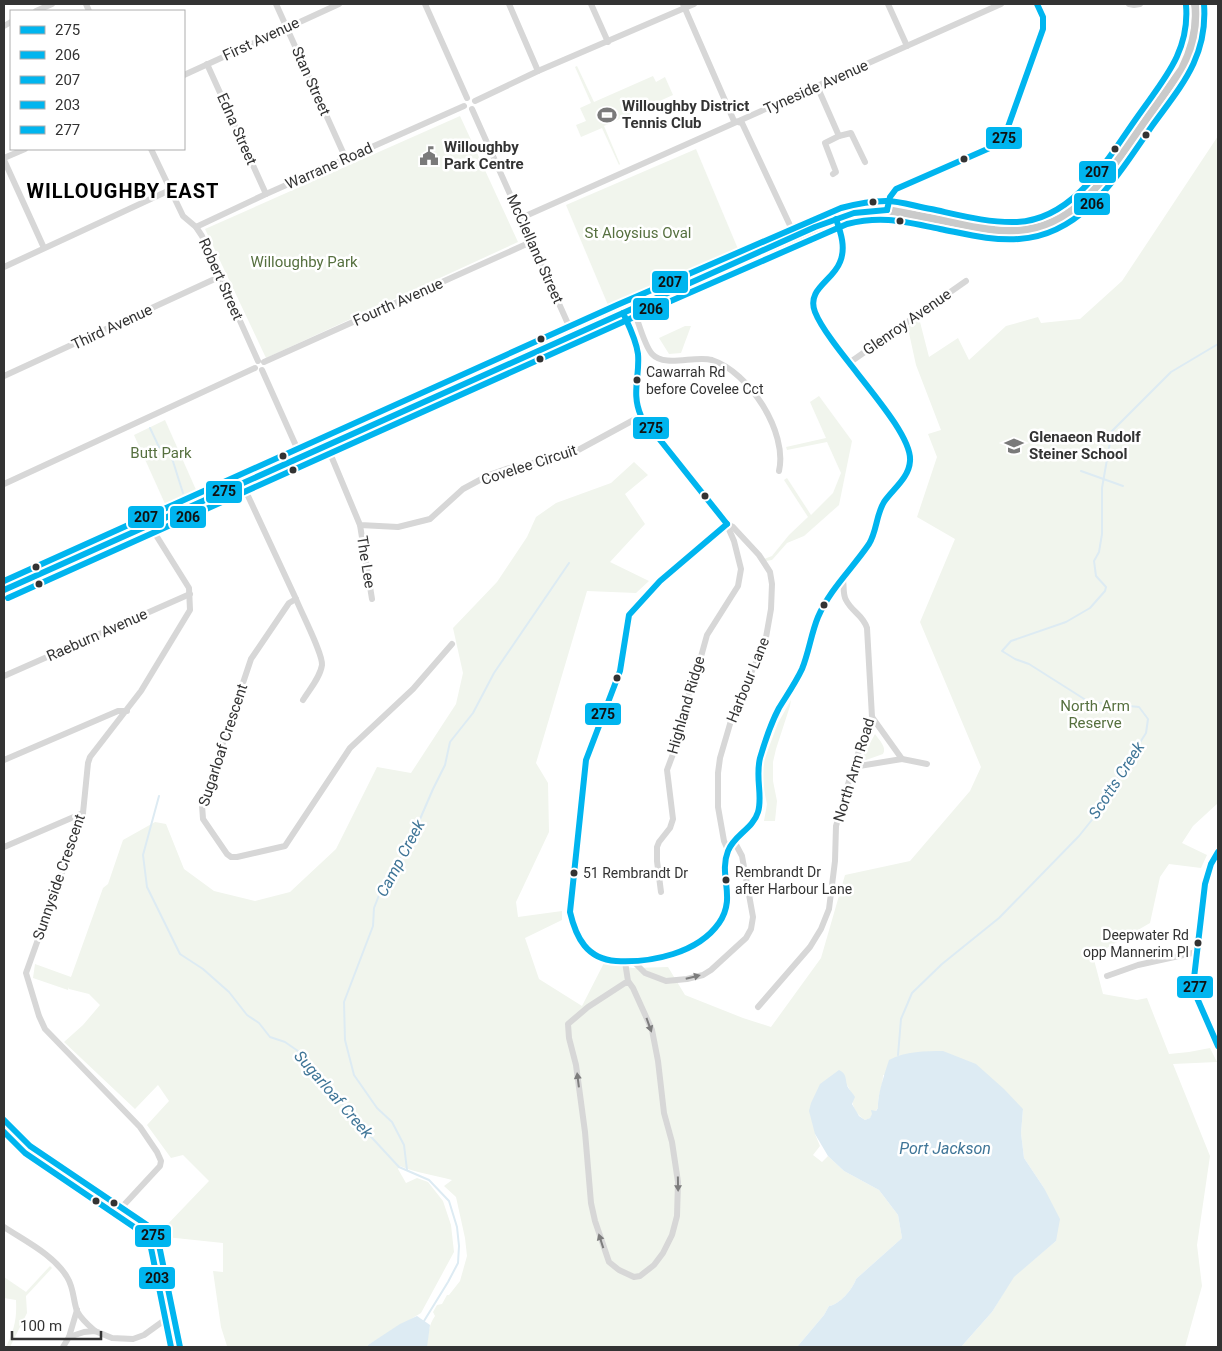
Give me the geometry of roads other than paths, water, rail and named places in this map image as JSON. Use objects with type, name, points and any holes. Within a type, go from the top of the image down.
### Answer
[{"type":"main road","points":[[4,590],[836,219],[854,213],[887,210],[994,230],[1010,231],[1043,226],[1069,214],[1087,199],[1100,183],[1182,69],[1192,47],[1195,4]]},
{"type":"street","points":[[38,10],[52,4]]},
{"type":"street","name":"Stan Street","points":[[276,4],[346,159]]},
{"type":"street","name":"First Avenue","points":[[185,75],[339,4]]},
{"type":"street","points":[[425,4],[467,98]]},
{"type":"street","points":[[508,4],[538,71]]},
{"type":"street","points":[[591,4],[608,42]]},
{"type":"street","points":[[475,101],[684,6],[694,4]]},
{"type":"street","points":[[888,4],[906,46]]},
{"type":"street","name":"Tyneside Avenue","points":[[520,218],[1001,4]]},
{"type":"street","points":[[887,210],[890,197],[896,189],[992,147],[1004,138],[1043,29],[1043,17],[1037,4]]},
{"type":"street","points":[[1129,4],[1140,4]]},
{"type":"street","points":[[684,6],[734,121],[742,123],[795,236]]},
{"type":"street","name":"Edna Street","points":[[207,64],[266,194]]},
{"type":"street","points":[[817,86],[839,136]]},
{"type":"street","points":[[467,98],[472,98],[475,101]]},
{"type":"street","points":[[467,98],[463,102],[464,106],[468,109],[472,109],[475,106],[475,101]]},
{"type":"street","name":"Warrane Road","points":[[196,227],[464,106]]},
{"type":"street","name":"McClelland Street","points":[[472,109],[573,335]]},
{"type":"street","points":[[832,174],[836,172],[825,143],[839,136],[851,133],[865,162]]},
{"type":"street","points":[[23,150],[4,159],[44,248]]},
{"type":"street","name":"Robert Street","points":[[151,150],[183,216],[196,227],[202,236],[261,362]]},
{"type":"street","points":[[4,267],[170,190]]},
{"type":"street","points":[[623,313],[636,342],[638,358],[634,392],[638,410],[727,524],[660,581],[629,615],[620,671],[586,760],[570,912],[572,923],[580,943],[592,954],[608,960],[625,962],[690,947],[699,942],[719,923],[728,907],[729,899],[726,859],[728,850],[734,841],[748,830],[759,812],[758,770],[776,715],[801,670],[809,639],[819,613],[842,577],[869,543],[873,536],[879,513],[907,474],[911,464],[912,455],[905,439],[816,316],[813,304],[816,291],[835,271],[841,261],[842,239],[836,219]]},
{"type":"street","name":"Fourth Avenue","points":[[261,362],[531,242]]},
{"type":"street","name":"Third Avenue","points":[[4,376],[220,277]]},
{"type":"street","name":"Glenroy Avenue","points":[[849,363],[966,281]]},
{"type":"street","points":[[633,308],[653,354],[662,360],[671,361],[700,358],[710,360],[726,367],[753,392],[769,418],[776,435],[781,452],[779,471]]},
{"type":"street","points":[[261,362],[255,363],[300,457]]},
{"type":"street","points":[[4,484],[259,369]]},
{"type":"street","name":"Covelee Circuit","points":[[360,525],[398,527],[430,519],[463,489],[489,475],[506,469],[569,455],[641,416]]},
{"type":"street","points":[[327,446],[360,525]]},
{"type":"street","points":[[242,483],[296,599],[322,664],[316,679],[303,700]]},
{"type":"street","points":[[149,524],[186,583],[190,594]]},
{"type":"street","name":"Harbour Lane","points":[[727,524],[734,527],[759,556],[770,572],[772,584],[771,609],[765,643],[735,707],[720,758],[718,807],[724,841],[728,850]]},
{"type":"street","name":"Highland Ridge","points":[[661,892],[657,847],[670,828],[672,819],[667,770],[676,746],[684,707],[697,671],[706,635],[734,592],[740,577],[740,561],[727,524]]},
{"type":"street","name":"The Lee","points":[[360,525],[372,599]]},
{"type":"street","name":"North Arm Road","points":[[758,1007],[810,947],[821,929],[829,909],[832,894],[836,826],[853,767],[872,717],[867,628],[864,619],[846,600],[842,577]]},
{"type":"street","name":"Raeburn Avenue","points":[[4,676],[190,594]]},
{"type":"street","name":"Sunnyside Crescent","points":[[122,1207],[160,1166],[161,1162],[158,1152],[140,1127],[45,1029],[39,1016],[26,973],[83,813],[90,757],[127,711],[185,620],[190,610],[190,594]]},
{"type":"street","name":"Sugarloaf Crescent","points":[[296,599],[289,603],[251,659],[202,805],[203,819],[218,843],[231,857],[286,846],[350,748],[412,689],[452,644]]},
{"type":"street","points":[[4,760],[118,711],[127,711]]},
{"type":"street","points":[[872,717],[902,759]]},
{"type":"street","points":[[853,767],[902,759],[926,764]]},
{"type":"street","points":[[4,848],[83,813]]},
{"type":"street","points":[[633,961],[645,973],[666,981],[687,979],[703,975],[711,970],[746,938],[751,929],[753,917],[742,856],[734,841]]},
{"type":"street","points":[[1218,852],[1211,864],[1205,884],[1194,978],[1197,998],[1218,1046]]},
{"type":"street","points":[[1107,976],[1138,965],[1197,952]]},
{"type":"street","points":[[625,962],[628,981],[652,1030],[658,1061],[664,1113],[672,1142],[678,1182],[677,1216],[672,1235],[663,1253],[654,1265],[640,1276],[634,1277],[619,1270],[609,1262],[595,1221],[590,1196],[585,1132],[576,1065],[569,1038],[568,1024],[588,1007],[628,981]]},
{"type":"street","points":[[4,1120],[30,1146],[147,1225],[156,1238],[162,1259],[180,1347]]},
{"type":"street","points":[[4,1227],[62,1268],[74,1293],[77,1310],[87,1324],[95,1331],[112,1338],[133,1339],[144,1335],[173,1314]]},
{"type":"street","points":[[64,1347],[77,1310]]},
{"type":"street","points":[[70,1334],[95,1331]]},
{"type":"water","name":"Port Jackson","points":[[943,1051],[976,1064],[1023,1109],[1021,1133],[1024,1158],[1044,1188],[1060,1219],[1056,1241],[1014,1277],[992,1312],[961,1347],[797,1347],[824,1315],[829,1306],[841,1300],[849,1292],[856,1279],[902,1238],[898,1215],[879,1190],[844,1171],[828,1156],[815,1134],[809,1111],[820,1084],[839,1070],[842,1072],[855,1097],[852,1104],[859,1116],[865,1120],[870,1118],[871,1110],[876,1111],[878,1108],[883,1077],[889,1060],[909,1053]]},
{"type":"water","points":[[417,1316],[430,1325],[427,1347],[368,1347],[368,1345],[400,1324]]},
{"type":"waterway","name":"Scotts Creek","points":[[898,1055],[901,1019],[912,993],[942,964],[999,918],[1079,836],[1095,816],[1146,733],[1148,719],[1139,707],[1089,702],[1029,664],[1015,659],[1002,651],[1011,641],[1066,622],[1090,608],[1105,591],[1106,587],[1096,576],[1094,561],[1099,552],[1102,534],[1102,488],[1112,431],[1171,372],[1218,344]]},
{"type":"waterway","name":"Sugarloaf Creek","points":[[150,428],[159,447],[170,452],[183,493]]},
{"type":"waterway","name":"Scotts Creek","points":[[1081,471],[1123,486]]},
{"type":"waterway","name":"Camp Creek","points":[[407,1170],[404,1145],[392,1122],[377,1108],[354,1075],[345,1040],[344,1002],[373,926],[374,908],[385,880],[396,867],[414,833],[445,765],[450,742],[473,713],[494,673],[569,563]]},
{"type":"waterway","name":"Sugarloaf Creek","points":[[159,796],[143,855],[147,887],[180,954],[203,969],[229,992],[247,1015],[259,1023],[270,1037],[285,1042],[298,1051],[325,1080],[349,1113],[399,1167],[429,1180],[449,1201],[457,1227],[458,1263],[424,1321]]},
{"type":"place","name":"Willoughby District Tennis Club","points":[[607,115]]},
{"type":"place","name":"Willoughby Park Centre","points":[[429,156]]},
{"type":"place","name":"Cawarrah Rd before Covelee Cct","points":[[637,380]]},
{"type":"place","name":"Glenaeon Rudolf Steiner School","points":[[1014,446]]},
{"type":"place","name":"51 Rembrandt Dr","points":[[574,873]]},
{"type":"place","name":"Rembrandt Dr after Harbour Lane","points":[[726,880]]},
{"type":"place","name":"Deepwater Rd opp Mannerim Pl","points":[[1198,943]]},
{"type":"district","name":"WILLOUGHBY EAST","points":[[123,191]]},
{"type":"park label","name":"St Aloysius Oval","points":[[638,233]]},
{"type":"park label","name":"Willoughby Park","points":[[304,262]]},
{"type":"park label","name":"Butt Park","points":[[161,453]]},
{"type":"park label","name":"North Arm Reserve","points":[[1095,714]]}]
